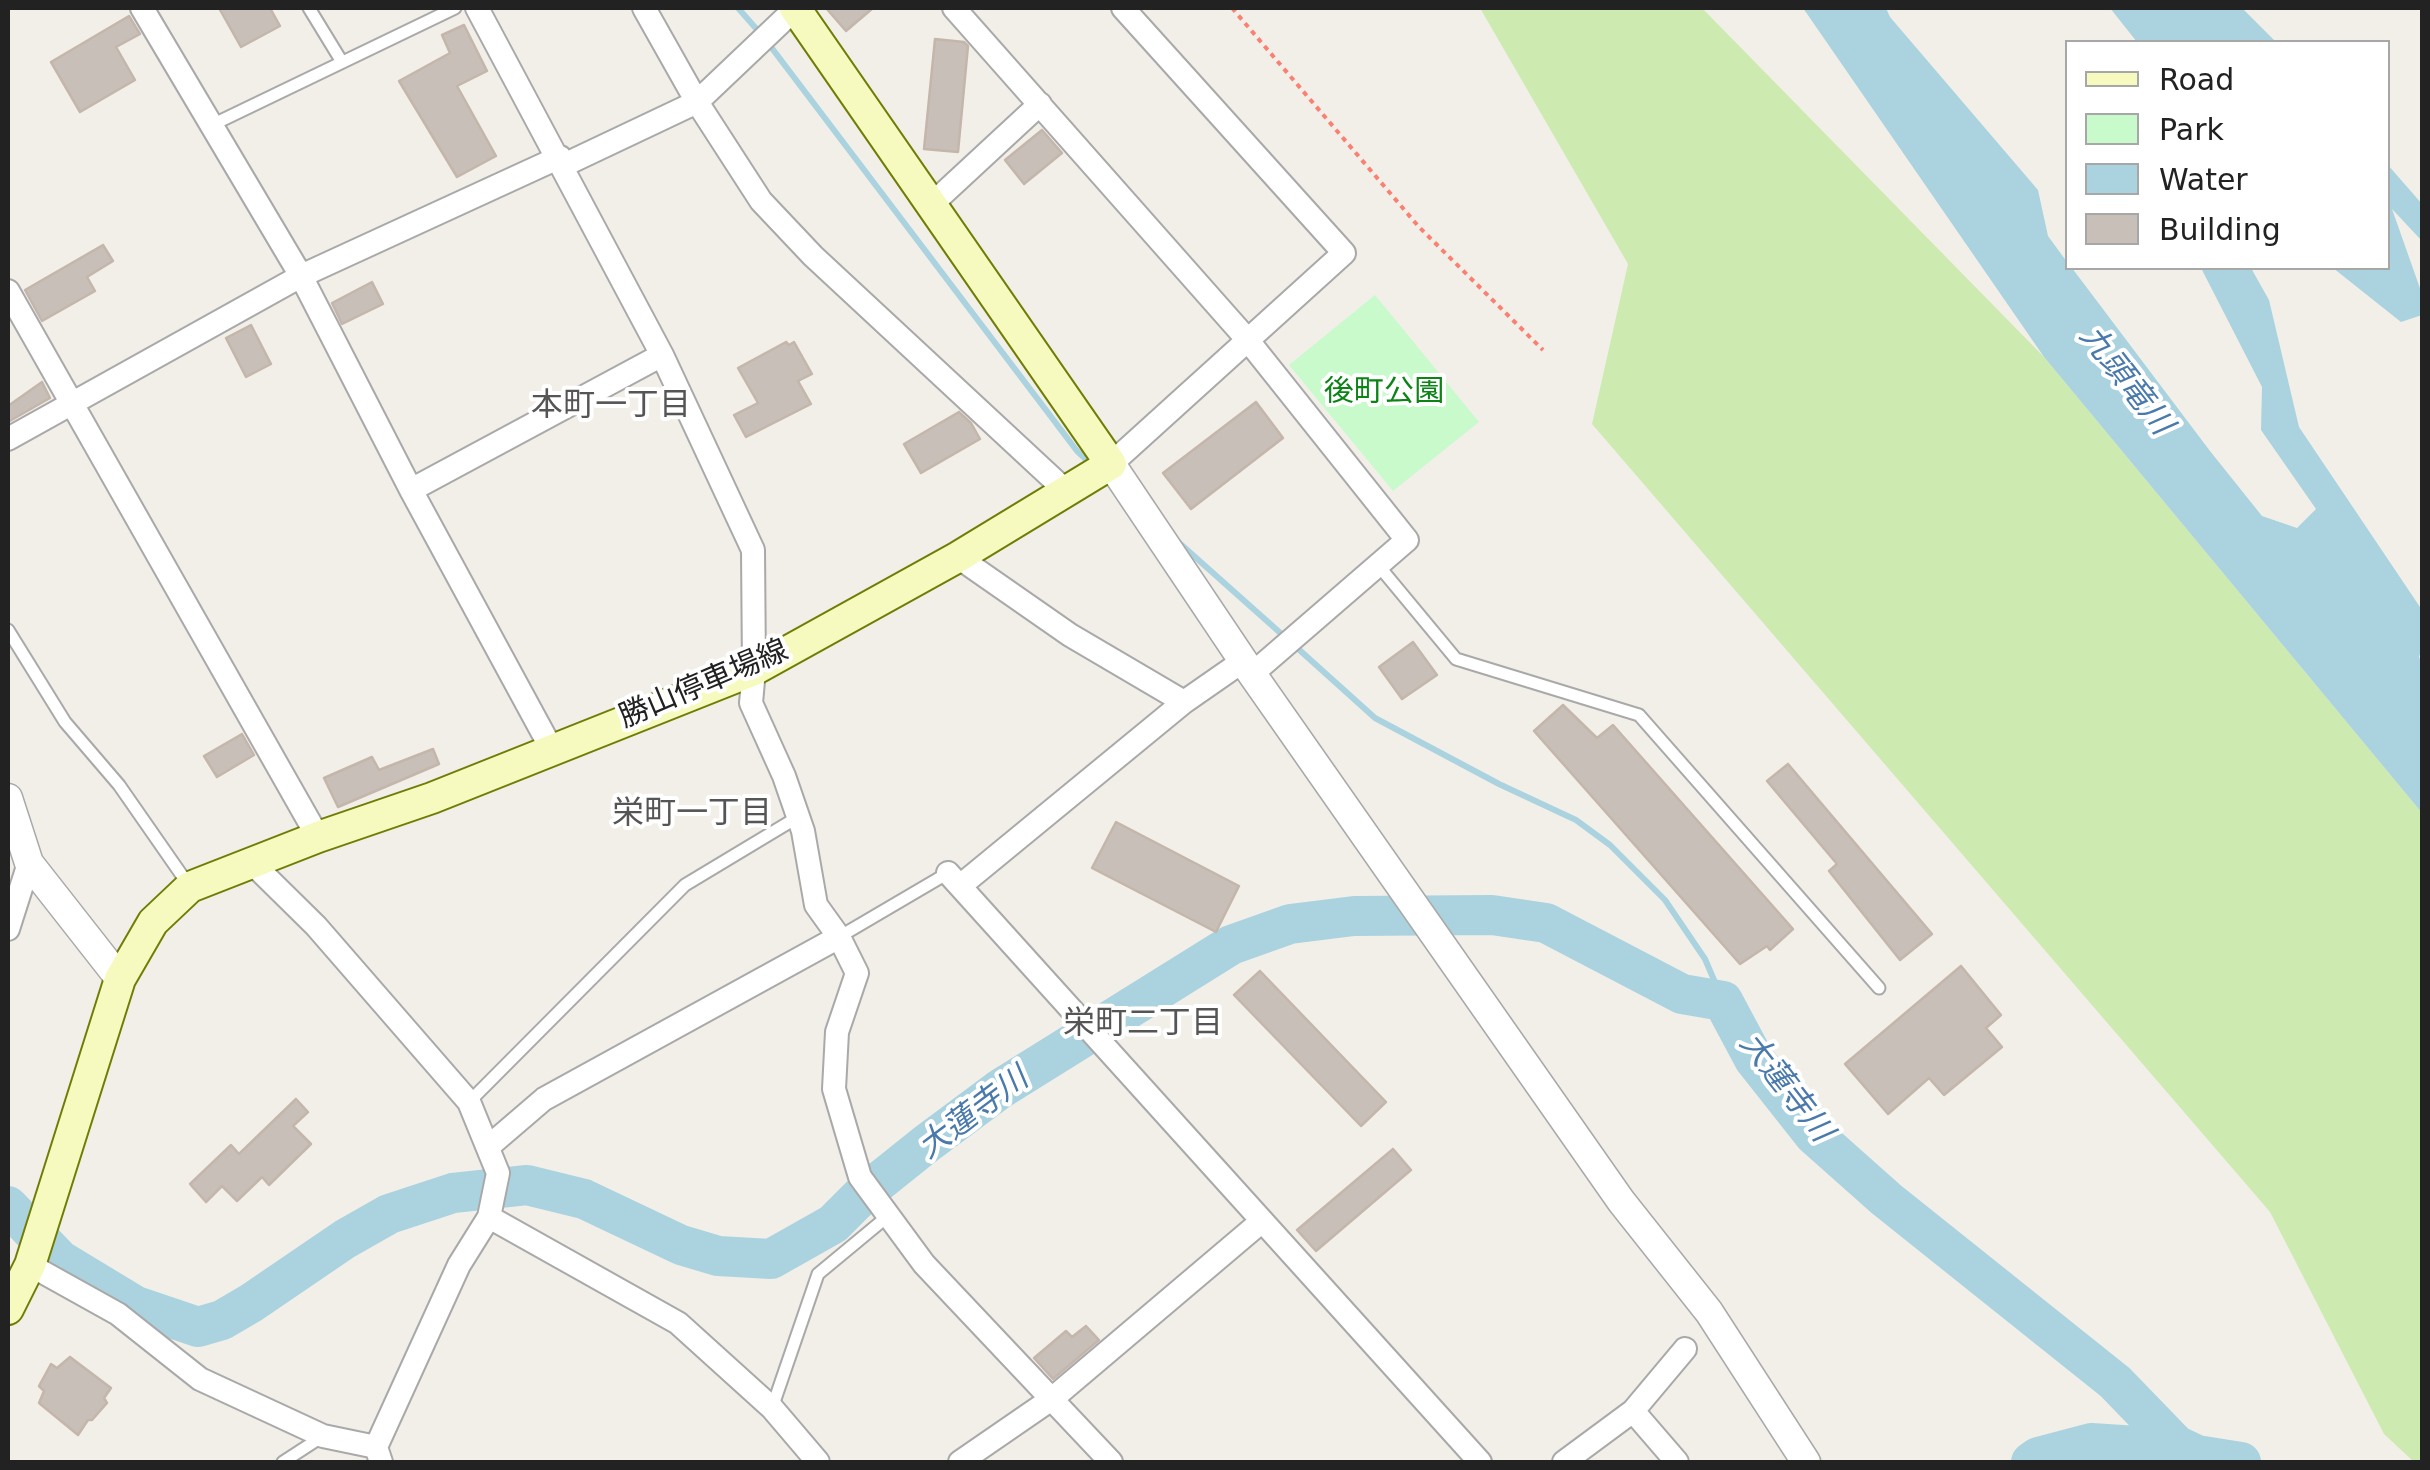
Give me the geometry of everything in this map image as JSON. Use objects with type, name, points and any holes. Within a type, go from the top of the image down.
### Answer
[{"type":"main road","points":[[796,8],[1111,464]]},
{"type":"main road","name":"勝山停車場線","points":[[8,1309],[30,1265],[120,979],[153,922],[190,887],[432,798],[754,670],[958,557],[1111,464]]},
{"type":"street","points":[[142,8],[301,276],[550,748]]},
{"type":"street","points":[[478,8],[662,355],[753,550],[751,702],[803,831],[816,905],[839,937],[856,972],[837,1032],[834,1089],[860,1177],[924,1264],[1111,1462]]},
{"type":"street","points":[[644,8],[760,201],[813,256],[1066,491]]},
{"type":"street","points":[[8,439],[301,276],[697,102],[796,8]]},
{"type":"street","points":[[954,8],[1246,338],[1407,540],[1247,668],[1184,702],[954,880],[1480,1462]]},
{"type":"street","points":[[1123,8],[1344,254],[1246,338],[1111,464],[1247,668],[1622,1201],[1709,1312],[1806,1462]]},
{"type":"street","points":[[932,204],[1040,104]]},
{"type":"street","points":[[8,290],[318,837]]},
{"type":"street","points":[[411,490],[662,355]]},
{"type":"street","points":[[958,557],[1070,635],[1184,702]]},
{"type":"street","points":[[8,798],[29,863],[120,979]]},
{"type":"street","points":[[30,1265],[118,1314],[200,1379],[324,1436],[379,1455],[459,1265],[490,1217],[498,1173],[469,1102],[316,926],[251,862]]},
{"type":"street","points":[[8,927],[29,863]]},
{"type":"street","points":[[488,1147],[544,1099],[839,937]]},
{"type":"street","points":[[490,1217],[678,1323],[772,1408],[818,1462]]},
{"type":"street","points":[[960,1462],[1054,1398],[1262,1220]]},
{"type":"street","points":[[1564,1462],[1634,1411],[1685,1349]]},
{"type":"street","points":[[1634,1411],[1676,1462]]},
{"type":"lane","points":[[310,8],[342,62]]},
{"type":"lane","points":[[212,125],[455,8]]},
{"type":"lane","points":[[1378,565],[1456,658],[1638,714],[1879,988]]},
{"type":"lane","points":[[8,630],[65,722],[120,785],[190,887]]},
{"type":"lane","points":[[469,1102],[685,886],[798,817]]},
{"type":"lane","points":[[839,937],[954,880]]},
{"type":"lane","points":[[772,1408],[818,1274],[888,1216]]},
{"type":"lane","points":[[283,1462],[324,1436]]},
{"type":"path","points":[[1232,8],[1419,227],[1543,350]]},
{"type":"green space","points":[[1480,8],[1702,8],[2044,357],[2422,813],[2422,1462],[2414,1462],[2384,1434],[2270,1212],[1592,424],[1628,264]]},
{"type":"green space","name":"後町公園","points":[[1375,295],[1479,422],[1393,491],[1289,365]]},
{"type":"water","name":"九頭竜川","points":[[1803,8],[1886,8],[2038,190],[2048,236],[2065,259],[2065,270],[2074,270],[2262,516],[2297,528],[2316,509],[2261,430],[2262,387],[2202,270],[2252,270],[2269,300],[2299,427],[2422,610],[2422,813],[2044,357]]},
{"type":"water","points":[[2110,8],[2242,8],[2274,40],[2135,40]]},
{"type":"water","points":[[2390,167],[2422,204],[2422,241],[2392,209],[2422,294],[2422,315],[2401,322],[2336,270],[2390,270]]},
{"type":"building","points":[[219,8],[270,8],[280,26],[241,47]]},
{"type":"building","points":[[826,8],[873,8],[846,31]]},
{"type":"building","points":[[129,16],[140,34],[116,47],[135,80],[80,112],[51,62]]},
{"type":"building","points":[[464,25],[487,71],[457,86],[496,156],[457,177],[399,81],[450,53],[442,35]]},
{"type":"building","points":[[935,39],[964,42],[968,46],[958,152],[924,149]]},
{"type":"building","points":[[1042,130],[1062,153],[1024,184],[1005,160]]},
{"type":"building","points":[[103,245],[113,261],[87,277],[95,291],[42,321],[25,290]]},
{"type":"building","points":[[372,282],[383,304],[342,324],[332,303]]},
{"type":"building","points":[[251,325],[271,364],[246,377],[226,338]]},
{"type":"building","points":[[786,342],[794,342],[812,374],[798,381],[811,404],[746,437],[734,415],[758,403],[738,368]]},
{"type":"building","points":[[42,382],[50,398],[8,422],[8,406]]},
{"type":"building","points":[[1256,402],[1283,438],[1191,509],[1163,473]]},
{"type":"building","points":[[959,412],[980,439],[921,473],[904,444]]},
{"type":"building","points":[[1413,642],[1437,675],[1402,699],[1379,667]]},
{"type":"building","points":[[1563,705],[1597,738],[1613,725],[1793,929],[1770,950],[1767,946],[1740,964],[1534,731]]},
{"type":"building","points":[[242,734],[254,755],[217,777],[204,756]]},
{"type":"building","points":[[433,749],[439,764],[338,807],[324,778],[372,757],[379,770]]},
{"type":"building","points":[[1788,764],[1932,934],[1900,960],[1829,871],[1837,864],[1767,781]]},
{"type":"building","points":[[1116,822],[1239,886],[1216,932],[1092,868]]},
{"type":"building","points":[[1961,966],[2001,1015],[1986,1028],[2002,1047],[1944,1095],[1929,1078],[1888,1114],[1845,1064]]},
{"type":"building","points":[[1260,971],[1386,1102],[1361,1126],[1234,995]]},
{"type":"building","points":[[296,1099],[308,1112],[293,1126],[311,1144],[269,1185],[262,1177],[237,1201],[222,1186],[206,1202],[190,1184],[231,1145],[239,1154]]},
{"type":"building","points":[[1393,1149],[1411,1170],[1316,1251],[1297,1230]]},
{"type":"building","points":[[1086,1326],[1099,1340],[1053,1379],[1034,1358],[1066,1331],[1072,1337]]},
{"type":"building","points":[[70,1357],[111,1388],[104,1398],[107,1403],[78,1435],[39,1403],[44,1391],[39,1386],[51,1364],[57,1368]]},
{"type":"waterway","points":[[738,8],[760,33]]},
{"type":"waterway","points":[[768,43],[1077,451],[1092,465]]},
{"type":"waterway","points":[[1176,540],[1286,638]]},
{"type":"waterway","points":[[1295,646],[1375,718],[1576,820],[1610,845],[1665,900],[1705,959],[1723,1001]]},
{"type":"waterway","name":"大蓮寺川","points":[[8,1206],[60,1260],[136,1306],[198,1327],[222,1320],[251,1303],[389,1214],[453,1193],[527,1185],[584,1199],[681,1245],[718,1256],[771,1259],[833,1224],[861,1196],[1000,1089],[1231,945],[1290,924],[1354,916],[1492,915],[1546,923],[1682,994],[1723,1001],[1754,1059],[1814,1135],[1886,1199],[2115,1382],[2176,1445]]},
{"type":"waterway","points":[[2031,1462],[2091,1443],[2176,1445],[2197,1455],[2241,1462]]},
{"type":"district","name":"本町一丁目","points":[[611,407]]},
{"type":"district","name":"栄町一丁目","points":[[692,815]]},
{"type":"district","name":"栄町二丁目","points":[[1143,1025]]}]
